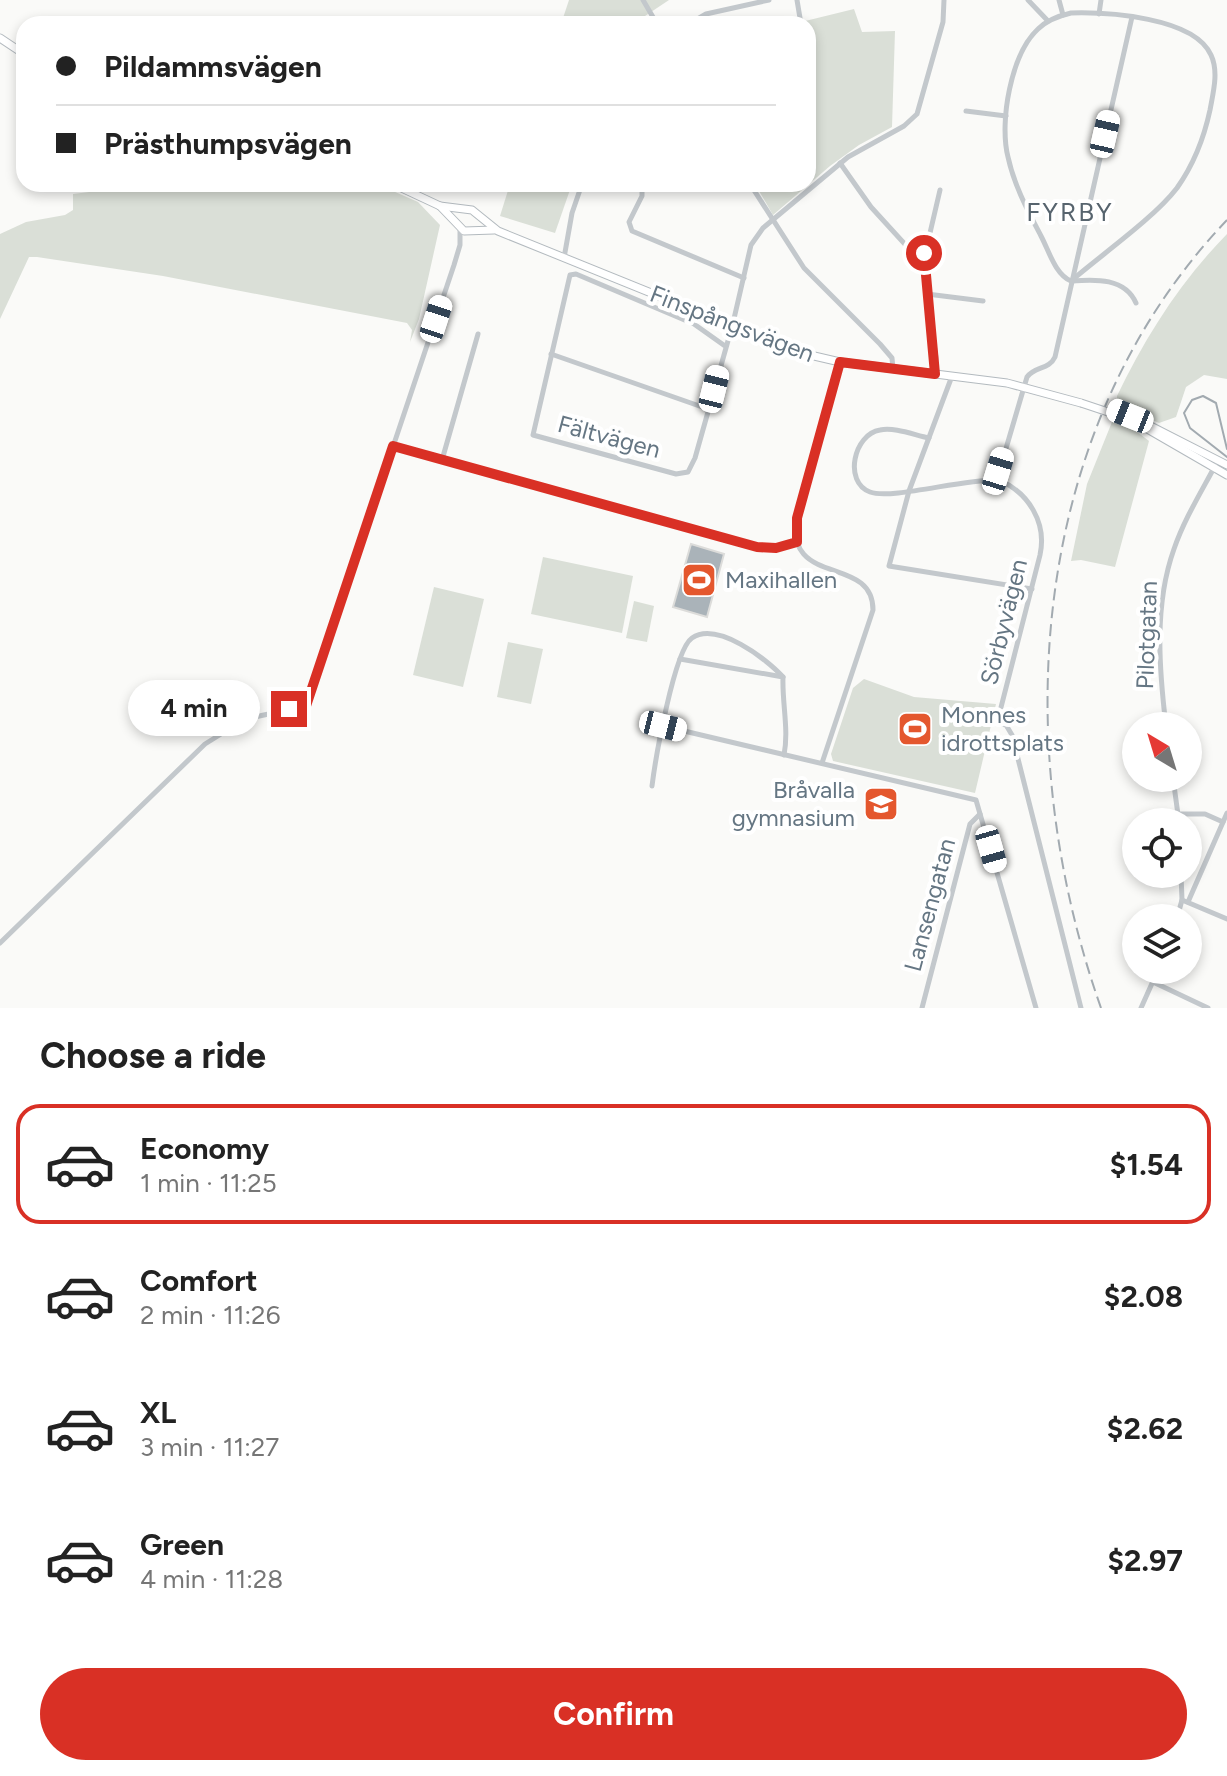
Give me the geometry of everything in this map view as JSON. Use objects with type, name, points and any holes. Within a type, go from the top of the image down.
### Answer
[{"type":"main road","name":"Finspångsvägen","points":[[410,192],[440,206],[472,210],[498,231],[731,328],[797,352],[840,362],[1024,386],[1081,401],[1114,412],[1144,427],[1216,464],[1227,475]]},
{"type":"main road","name":"Finspångsvägen","points":[[440,206],[458,224],[472,230],[498,231]]},
{"type":"main road","points":[[458,224],[464,210]]},
{"type":"main road","points":[[472,230],[479,216]]},
{"type":"main road","name":"Finspångsvägen","points":[[1216,464],[1227,465]]},
{"type":"street","points":[[703,16],[769,0]]},
{"type":"street","points":[[816,184],[840,163],[904,126],[917,114],[943,22],[944,0]]},
{"type":"street","points":[[1028,0],[1048,21]]},
{"type":"street","points":[[1059,0],[1063,15]]},
{"type":"street","points":[[1099,14],[1101,0]]},
{"type":"street","points":[[1071,281],[1177,187],[1198,151],[1208,119],[1215,74],[1213,59],[1206,47],[1176,27],[1132,17],[1099,14],[1063,15],[1048,21],[1034,33],[1022,51],[1006,116],[1007,154],[1016,182],[1060,273],[1071,281],[1109,281],[1133,297],[1136,303]]},
{"type":"street","points":[[929,438],[884,429],[870,433],[860,444],[854,469],[860,486],[878,494],[997,479],[1024,386],[1031,372],[1053,361],[1132,17]]},
{"type":"street","points":[[966,111],[1006,116]]},
{"type":"street","points":[[840,163],[871,207],[923,264]]},
{"type":"street","points":[[935,374],[936,358],[923,264],[940,190]]},
{"type":"street","points":[[564,258],[579,192]]},
{"type":"street","points":[[644,192],[629,222],[632,231],[744,278]]},
{"type":"street","points":[[755,192],[811,275],[889,355],[893,369]]},
{"type":"street","points":[[725,346],[694,324],[576,274],[570,275],[551,354],[709,409],[753,241],[806,192]]},
{"type":"street","points":[[458,224],[460,245]]},
{"type":"street","points":[[0,943],[205,744],[245,719],[306,706],[460,245],[472,230]]},
{"type":"street","points":[[927,294],[983,301]]},
{"type":"street","points":[[442,460],[478,334]]},
{"type":"street","name":"Fältvägen","points":[[551,354],[533,435],[676,474],[688,472],[709,409]]},
{"type":"street","points":[[821,763],[871,619],[873,602],[867,587],[859,579],[816,566],[797,542],[797,518],[840,362]]},
{"type":"street","points":[[953,375],[909,491],[889,566],[1032,589]]},
{"type":"street","points":[[393,446],[757,547],[776,548],[797,542]]},
{"type":"street","name":"Pilotgatan","points":[[1165,712],[1160,635],[1166,574],[1184,523],[1216,464]]},
{"type":"street","name":"Sörbyvägen","points":[[997,479],[1012,487],[1024,499],[1040,524],[1042,546],[997,723],[1006,725],[1012,735],[1081,1008]]},
{"type":"street","points":[[652,786],[680,659],[692,638],[701,635],[723,637],[742,644],[783,677]]},
{"type":"street","points":[[680,659],[783,677]]},
{"type":"street","points":[[783,677],[782,706],[787,740],[784,755]]},
{"type":"street","points":[[663,726],[976,800],[1036,1008]]},
{"type":"street","points":[[1184,904],[1227,813]]},
{"type":"street","name":"Lansengatan","points":[[922,1008],[970,824],[980,814]]},
{"type":"street","points":[[1202,814],[1223,822]]},
{"type":"street","points":[[1183,888],[1185,901]]},
{"type":"street","points":[[1185,901],[1227,919]]},
{"type":"street","points":[[1141,1008],[1152,984]]},
{"type":"street","points":[[1157,984],[1208,1008]]},
{"type":"shaded area","points":[[569,0],[669,0],[645,16],[564,16]]},
{"type":"shaded area","points":[[854,9],[862,32],[895,31],[892,127],[859,145],[816,178],[816,18]]},
{"type":"shaded area","points":[[395,192],[418,202],[440,225],[419,319],[410,342],[412,330],[407,323],[163,276],[37,257],[29,257],[0,319],[0,234],[26,222],[65,215],[73,210],[73,194]]},
{"type":"shaded area","points":[[508,192],[569,192],[555,233],[500,216]]},
{"type":"shaded area","points":[[760,192],[800,192],[773,215]]},
{"type":"shaded area","points":[[1227,234],[1227,379],[1204,375],[1186,387],[1176,417],[1159,423],[1117,404],[1117,396],[1128,374],[1165,310]]},
{"type":"shaded area","points":[[1112,422],[1128,425],[1149,441],[1115,567],[1071,561],[1087,484]]},
{"type":"shaded area","points":[[543,557],[633,576],[622,633],[531,614]]},
{"type":"shaded area","points":[[434,587],[484,599],[463,687],[413,675]]},
{"type":"shaded area","points":[[634,601],[654,606],[647,642],[626,638]]},
{"type":"shaded area","points":[[508,642],[543,649],[531,704],[497,697]]},
{"type":"shaded area","name":"Monnes idrottsplats","points":[[864,679],[914,697],[996,704],[975,793],[833,761],[831,754],[853,688]]},
{"type":"building","name":"Maxihallen","points":[[691,544],[724,554],[707,617],[673,607]]},
{"type":"tram line","points":[[1227,449],[1216,403],[1203,396],[1192,400],[1184,413],[1190,428],[1227,457]]},
{"type":"railway","points":[[1101,1008],[1072,907],[1053,803],[1048,698],[1054,594],[1075,492],[1110,394],[1161,303],[1227,220]]},
{"type":"place","name":"Maxihallen","points":[[699,580]]},
{"type":"place","name":"Monnes idrottsplats","points":[[915,729]]},
{"type":"place","name":"Bråvalla gymnasium","points":[[881,804]]},
{"type":"district","name":"FYRBY","points":[[1070,212]]},
{"type":"route","points":[[289,709],[306,706],[393,446],[757,547],[776,548],[797,542],[797,518],[840,362],[935,374],[936,358],[924,253]]}]
